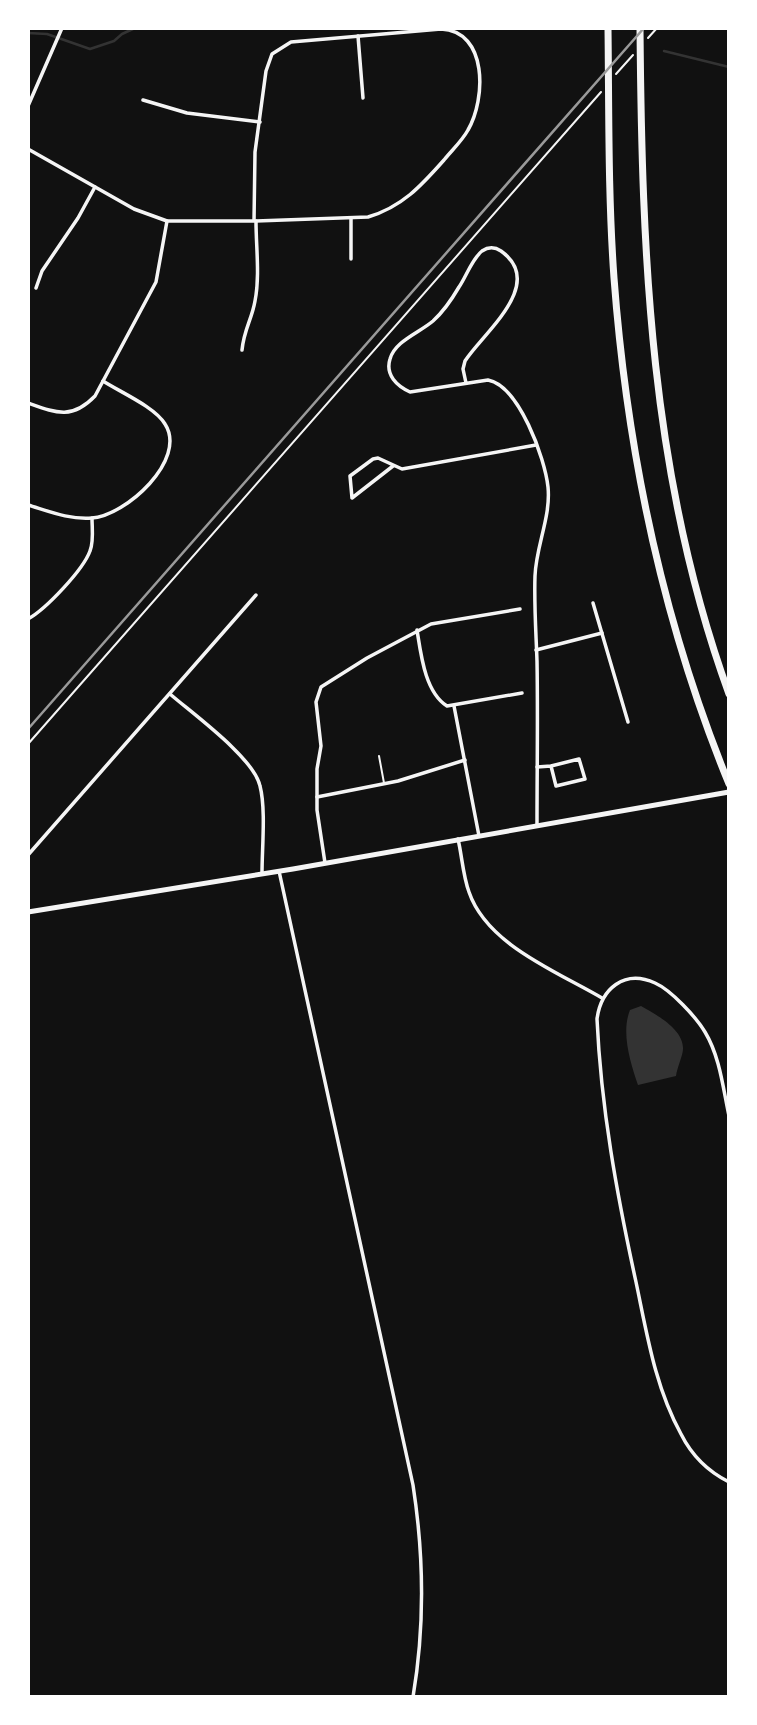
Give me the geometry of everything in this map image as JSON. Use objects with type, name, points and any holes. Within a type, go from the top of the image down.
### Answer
[{"type":"highway","points":[[608,28],[614,276],[634,453],[674,625],[707,727],[729,784]]},
{"type":"highway","points":[[640,28],[646,270],[659,406],[681,527],[705,620],[729,694]]},
{"type":"main road","points":[[28,912],[729,792]]},
{"type":"street","points":[[28,106],[62,28]]},
{"type":"street","points":[[28,149],[134,209],[167,221],[255,221],[351,219],[384,212],[422,186],[468,131],[477,104],[478,62],[473,46],[464,35],[441,29],[291,42],[276,50],[267,64],[254,166],[255,221],[257,291],[255,305],[243,333],[242,350]]},
{"type":"street","points":[[358,36],[363,98]]},
{"type":"street","points":[[143,100],[187,113],[260,122]]},
{"type":"street","points":[[36,288],[42,271],[78,218],[94,187]]},
{"type":"street","points":[[351,219],[351,259]]},
{"type":"street","points":[[28,403],[66,413],[86,405],[103,381],[156,282],[167,221]]},
{"type":"street","points":[[466,383],[463,369],[465,361],[502,316],[519,281],[516,267],[499,249],[493,247],[479,253],[446,307],[396,349],[389,362],[393,381],[410,392],[488,380],[504,387],[516,402],[546,472],[549,494],[535,573],[537,825]]},
{"type":"street","points":[[28,505],[66,517],[92,518],[117,512],[137,496],[161,468],[171,446],[164,422],[150,410],[103,381]]},
{"type":"street","points":[[393,466],[352,498],[350,476],[373,459],[378,458],[402,469],[536,445]]},
{"type":"street","points":[[28,619],[48,603],[83,564],[93,542],[92,518]]},
{"type":"street","points":[[28,855],[256,595]]},
{"type":"street","points":[[593,603],[628,722]]},
{"type":"street","points":[[325,863],[317,797],[321,746],[317,723],[317,692],[327,682],[434,623],[520,609]]},
{"type":"street","points":[[417,630],[426,679],[433,686],[439,701],[447,706],[522,693]]},
{"type":"street","points":[[536,650],[602,633]]},
{"type":"street","points":[[170,694],[244,759],[257,776],[261,797],[262,874]]},
{"type":"street","points":[[454,706],[479,836]]},
{"type":"street","points":[[537,767],[579,759],[585,779],[556,786],[551,766]]},
{"type":"street","points":[[317,797],[384,784],[465,760]]},
{"type":"street","points":[[458,839],[469,891],[486,923],[516,948],[602,998]]},
{"type":"street","points":[[279,871],[413,1485],[420,1530],[422,1587],[420,1645],[412,1697]]},
{"type":"street","points":[[729,1116],[714,1050],[706,1033],[693,1016],[661,987],[644,979],[617,984],[602,998],[599,1005],[598,1031],[609,1145],[652,1357],[669,1409],[685,1442],[702,1464],[729,1482]]},
{"type":"lane","points":[[379,756],[384,784]]},
{"type":"path","points":[[648,38],[657,28]]},
{"type":"path","points":[[611,80],[638,49]]},
{"type":"path","points":[[28,744],[601,91]]},
{"type":"shaded area","points":[[641,1006],[674,1029],[683,1049],[676,1076],[638,1085],[626,1028],[630,1010]]},
{"type":"waterway","points":[[28,33],[47,34],[90,49],[114,41],[135,28]]},
{"type":"waterway","points":[[664,51],[729,67]]},
{"type":"railway","points":[[28,729],[644,28]]}]
